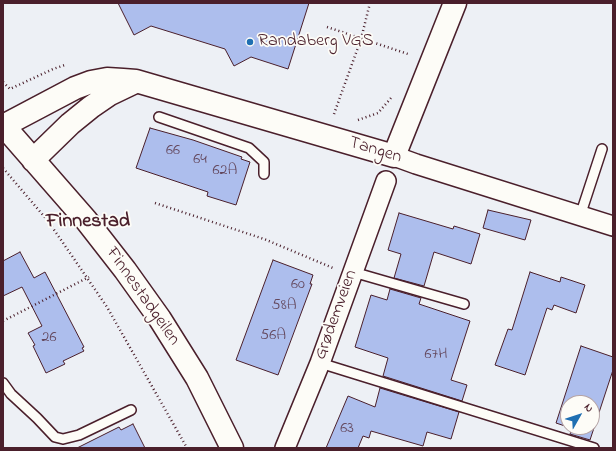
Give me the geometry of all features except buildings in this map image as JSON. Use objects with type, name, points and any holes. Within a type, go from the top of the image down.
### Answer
[{"type":"main road","points":[[394,156],[455,3]]},
{"type":"main road","points":[[3,126],[51,100],[91,82],[107,79],[136,81]]},
{"type":"main road","points":[[34,160],[70,124],[91,107],[110,94],[136,81]]},
{"type":"main road","name":"Tangen","points":[[136,81],[394,156]]},
{"type":"main road","name":"Finnestadgeilen","points":[[3,126],[86,220],[125,270],[160,319],[197,378],[232,448]]},
{"type":"main road","name":"Finnestadgeilen","points":[[34,160],[107,259],[147,318],[227,448]]},
{"type":"street","name":"Tangen","points":[[394,156],[613,226]]},
{"type":"street","name":"Grødemveien","points":[[284,448],[320,363],[386,182]]},
{"type":"lane","points":[[159,116],[249,148],[264,162],[264,174]]},
{"type":"lane","points":[[580,216],[602,149]]},
{"type":"lane","points":[[352,274],[464,304]]},
{"type":"lane","points":[[320,363],[432,396],[594,448]]},
{"type":"lane","points":[[3,383],[11,394],[55,437],[63,439],[79,435],[131,410]]},
{"type":"path","points":[[332,120],[361,39],[370,3]]},
{"type":"path","points":[[327,28],[408,54]]},
{"type":"path","points":[[406,60],[411,46]]},
{"type":"path","points":[[3,82],[10,90],[53,69]]},
{"type":"path","points":[[369,117],[385,106],[393,92]]},
{"type":"path","points":[[3,168],[48,221],[88,277],[187,448]]},
{"type":"path","points":[[155,203],[277,243],[352,274]]},
{"type":"path","points":[[3,321],[88,277]]},
{"type":"place","name":"Randaberg VGS","points":[[250,42]]},
{"type":"district","name":"Finnestad","points":[[88,223]]}]
